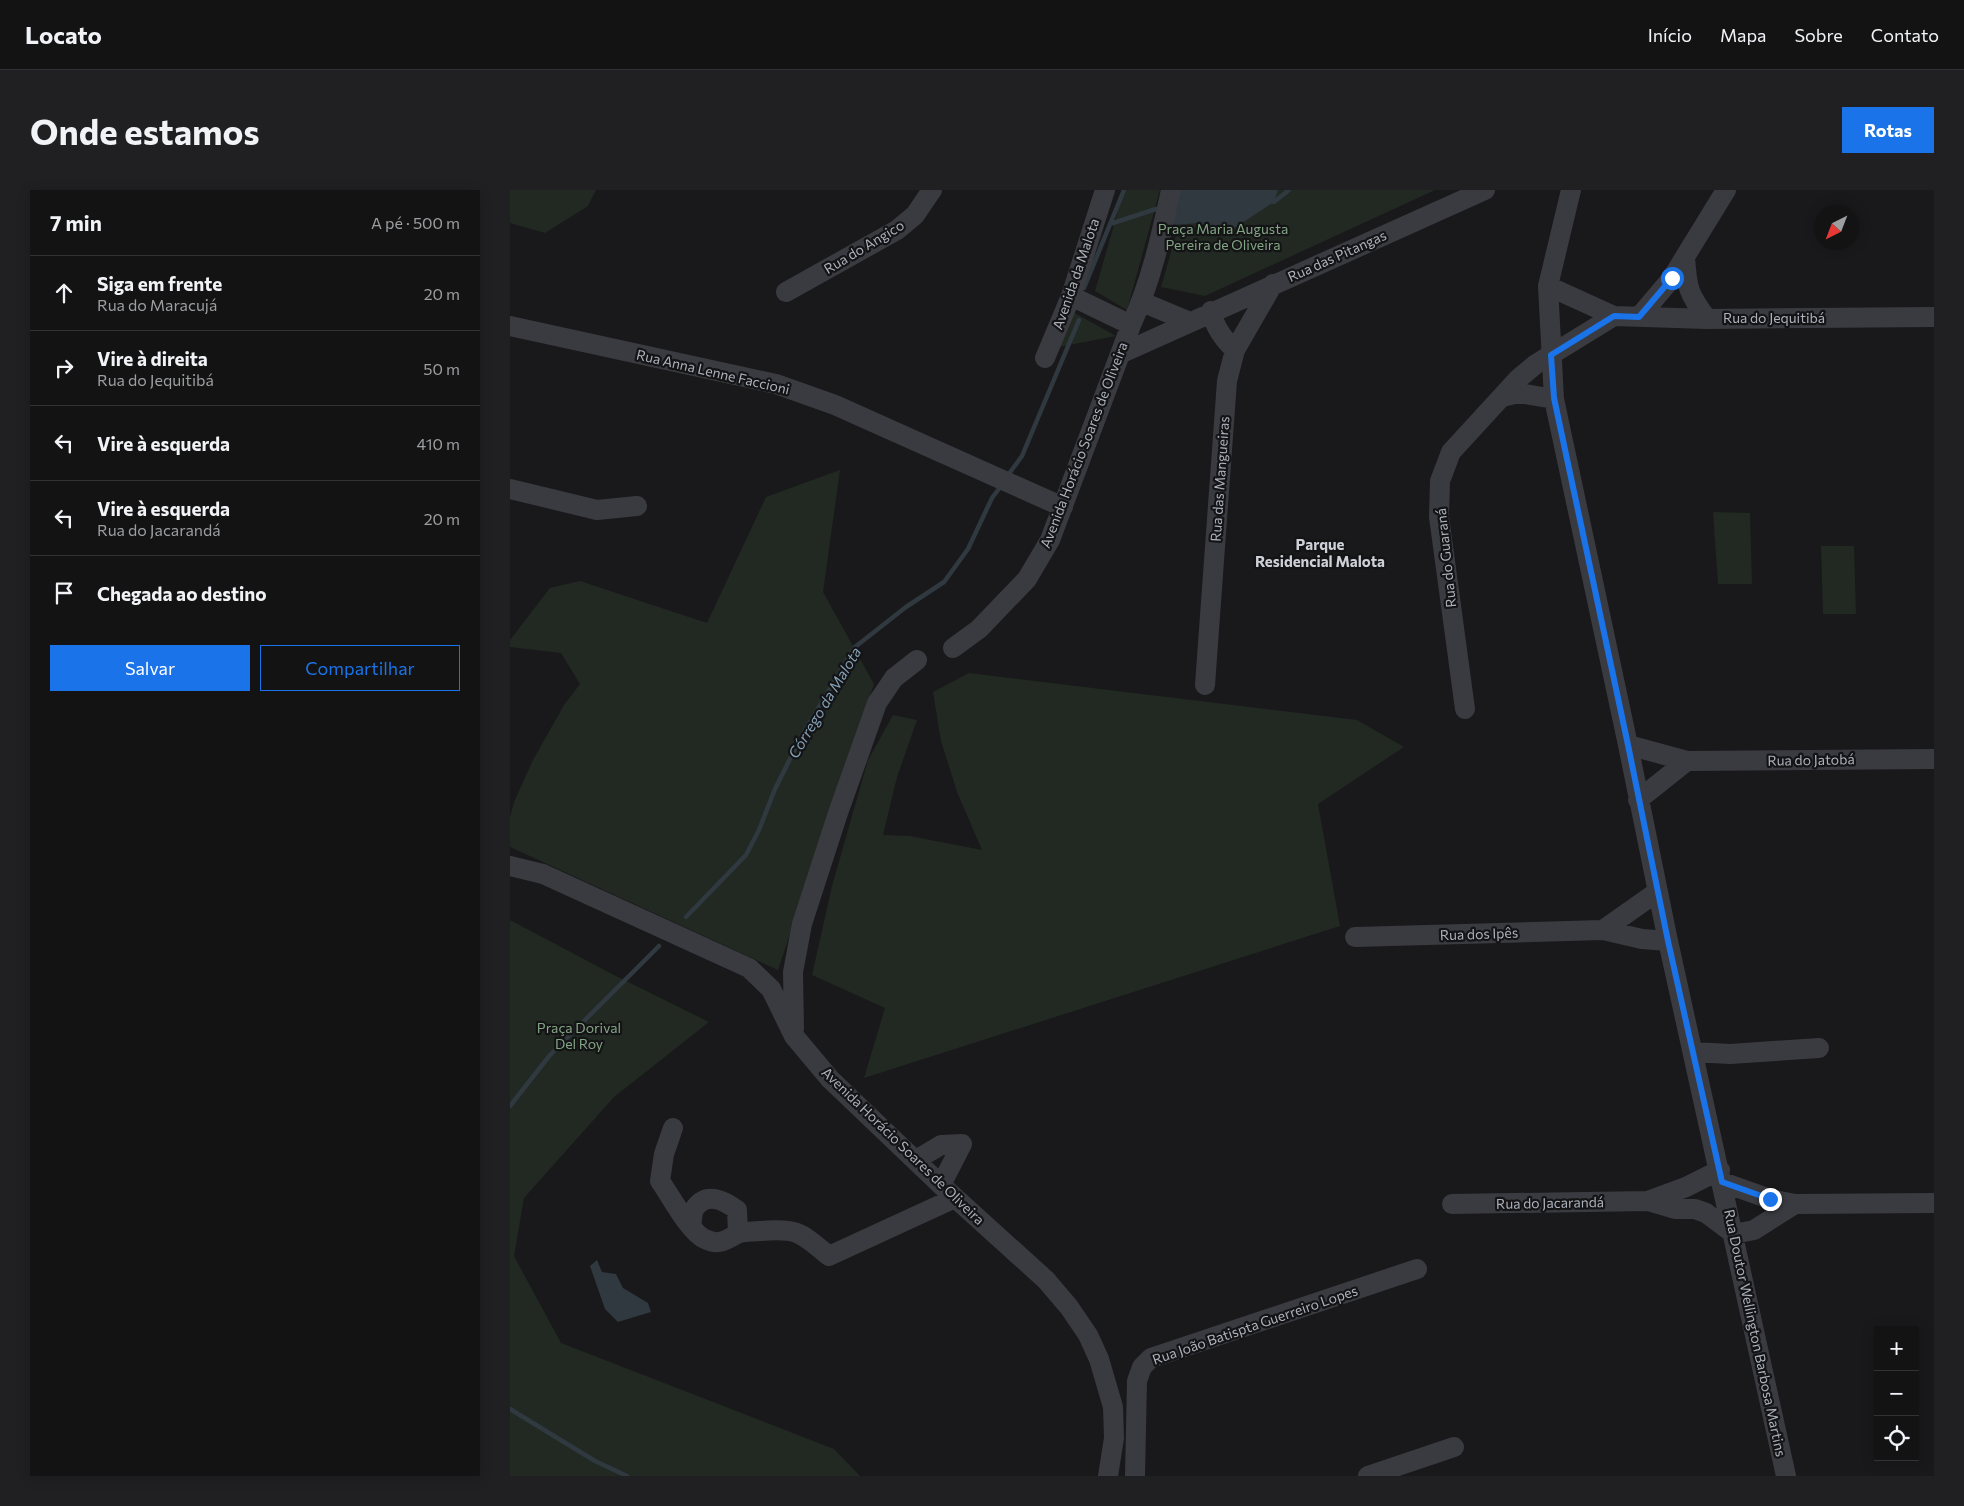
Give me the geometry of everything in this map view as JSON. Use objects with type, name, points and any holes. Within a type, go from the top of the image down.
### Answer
[{"type":"street","name":"Rua do Angico","points":[[786,292],[897,230],[915,215],[932,190]]},
{"type":"street","name":"Avenida da Malota","points":[[1045,358],[1070,296],[1105,190]]},
{"type":"street","name":"Avenida Horácio Soares de Oliveira","points":[[953,648],[979,629],[1027,579],[1050,540],[1131,325],[1142,302],[1154,263],[1172,190]]},
{"type":"street","name":"Rua das Pitangas","points":[[1120,354],[1211,311],[1484,190]]},
{"type":"street","name":"Rua Doutor Wellington Barbosa Martins","points":[[1570,190],[1548,286],[1554,398],[1628,745],[1657,892],[1786,1476]]},
{"type":"street","points":[[1639,317],[1672,278],[1726,190]]},
{"type":"street","points":[[1685,257],[1686,285],[1695,302],[1707,318]]},
{"type":"street","name":"Rua das Mangueiras","points":[[1205,685],[1227,381],[1235,350],[1274,284]]},
{"type":"street","name":"Rua do Jequitibá","points":[[1548,286],[1614,316],[1707,318],[1934,317]]},
{"type":"street","points":[[1070,296],[1131,325]]},
{"type":"street","points":[[1142,302],[1190,322]]},
{"type":"street","points":[[1211,311],[1217,329],[1225,341],[1235,350]]},
{"type":"street","points":[[1551,355],[1614,316]]},
{"type":"street","name":"Rua Anna Lenne Faccioni","points":[[510,326],[776,384],[835,406],[1063,507]]},
{"type":"street","name":"Rua do Guaraná","points":[[1465,709],[1443,555],[1439,516],[1440,481],[1451,452],[1518,379],[1536,364],[1551,355]]},
{"type":"street","points":[[1502,397],[1519,393],[1554,398]]},
{"type":"street","points":[[510,489],[597,510],[637,506]]},
{"type":"street","points":[[794,1036],[793,972],[802,924],[861,744],[877,703],[894,678],[917,660]]},
{"type":"street","name":"Rua do Jatobá","points":[[1628,745],[1687,761],[1934,759]]},
{"type":"street","points":[[1638,800],[1687,761]]},
{"type":"street","name":"Avenida Horácio Soares de Oliveira","points":[[510,866],[543,874],[749,968],[771,989],[794,1036],[830,1079],[948,1191],[1046,1280],[1070,1307],[1100,1358],[1113,1407],[1114,1438],[1108,1476]]},
{"type":"street","points":[[1603,930],[1657,892]]},
{"type":"street","name":"Rua dos Ipês","points":[[1355,937],[1603,930],[1642,939],[1668,941]]},
{"type":"street","points":[[1693,1052],[1730,1054],[1819,1048]]},
{"type":"street","points":[[674,1128],[664,1154],[660,1181],[691,1227],[705,1240],[721,1242],[729,1240],[738,1233],[785,1229],[804,1236],[829,1256],[948,1191],[962,1144],[920,1164]]},
{"type":"street","points":[[1721,1176],[1770,1199],[1795,1204],[1934,1203]]},
{"type":"street","name":"Rua do Jacarandá","points":[[1648,1201],[1721,1176]]},
{"type":"street","points":[[691,1227],[695,1208],[704,1200],[716,1198],[727,1202],[737,1210],[738,1233]]},
{"type":"street","name":"Rua do Jacarandá","points":[[1452,1204],[1648,1201],[1675,1209],[1695,1209],[1706,1213],[1734,1234]]},
{"type":"street","points":[[1734,1234],[1754,1230],[1795,1204]]},
{"type":"street","name":"Rua João Batispta Guerreiro Lopes","points":[[1135,1476],[1137,1381],[1142,1367],[1151,1358],[1417,1269]]},
{"type":"street","points":[[1368,1476],[1454,1447]]},
{"type":"green space","points":[[510,190],[596,190],[588,206],[545,233],[510,223]]},
{"type":"green space","points":[[1124,190],[1160,190],[1127,310],[1095,291]]},
{"type":"green space","name":"Praça Maria Augusta Pereira de Oliveira","points":[[1189,190],[1435,190],[1205,296],[1161,287]]},
{"type":"green space","points":[[1071,311],[1116,336],[1059,347]]},
{"type":"green space","points":[[840,470],[823,592],[874,684],[778,970],[510,847],[510,817],[514,802],[533,760],[564,705],[580,684],[561,653],[510,647],[510,640],[550,588],[580,581],[707,623],[766,497]]},
{"type":"green space","points":[[1713,512],[1750,513],[1752,584],[1718,584]]},
{"type":"green space","points":[[1821,546],[1854,546],[1856,614],[1823,614]]},
{"type":"green space","points":[[969,673],[1357,720],[1404,747],[1318,804],[1340,926],[864,1078],[885,1008],[812,975],[832,886],[868,760],[893,715],[917,720],[897,777],[883,835],[910,836],[982,850],[957,792],[941,741],[933,692]]},
{"type":"green space","name":"Praça Dorival Del Roy","points":[[510,920],[612,974],[709,1022],[614,1097],[524,1198],[514,1256],[561,1343],[834,1449],[860,1476],[510,1476]]},
{"type":"shaded area","points":[[1176,190],[1278,190],[1274,202],[1230,231],[1199,223],[1175,225],[1170,220]]},
{"type":"shaded area","points":[[597,1260],[602,1272],[616,1274],[623,1288],[648,1303],[651,1312],[618,1322],[605,1309],[590,1266]]},
{"type":"waterway","name":"Córrego da Malota","points":[[1084,288],[1124,190]]},
{"type":"waterway","points":[[1274,202],[1289,190]]},
{"type":"waterway","points":[[1110,224],[1156,209]]},
{"type":"waterway","name":"Córrego da Malota","points":[[1008,475],[1022,456],[1079,320]]},
{"type":"waterway","name":"Córrego da Malota","points":[[686,917],[746,855],[759,830],[775,789],[801,737],[855,647],[906,607],[944,582],[968,549],[992,498],[1001,486]]},
{"type":"waterway","name":"Córrego da Malota","points":[[510,1106],[550,1055],[659,946]]},
{"type":"waterway","name":"Córrego da Malota","points":[[510,1409],[595,1461],[627,1476]]},
{"type":"district","name":"Parque Residencial Malota","points":[[1320,554]]},
{"type":"route","points":[[1672,278],[1639,317],[1614,316],[1551,355],[1554,398],[1668,941],[1722,1182],[1770,1199]]}]
